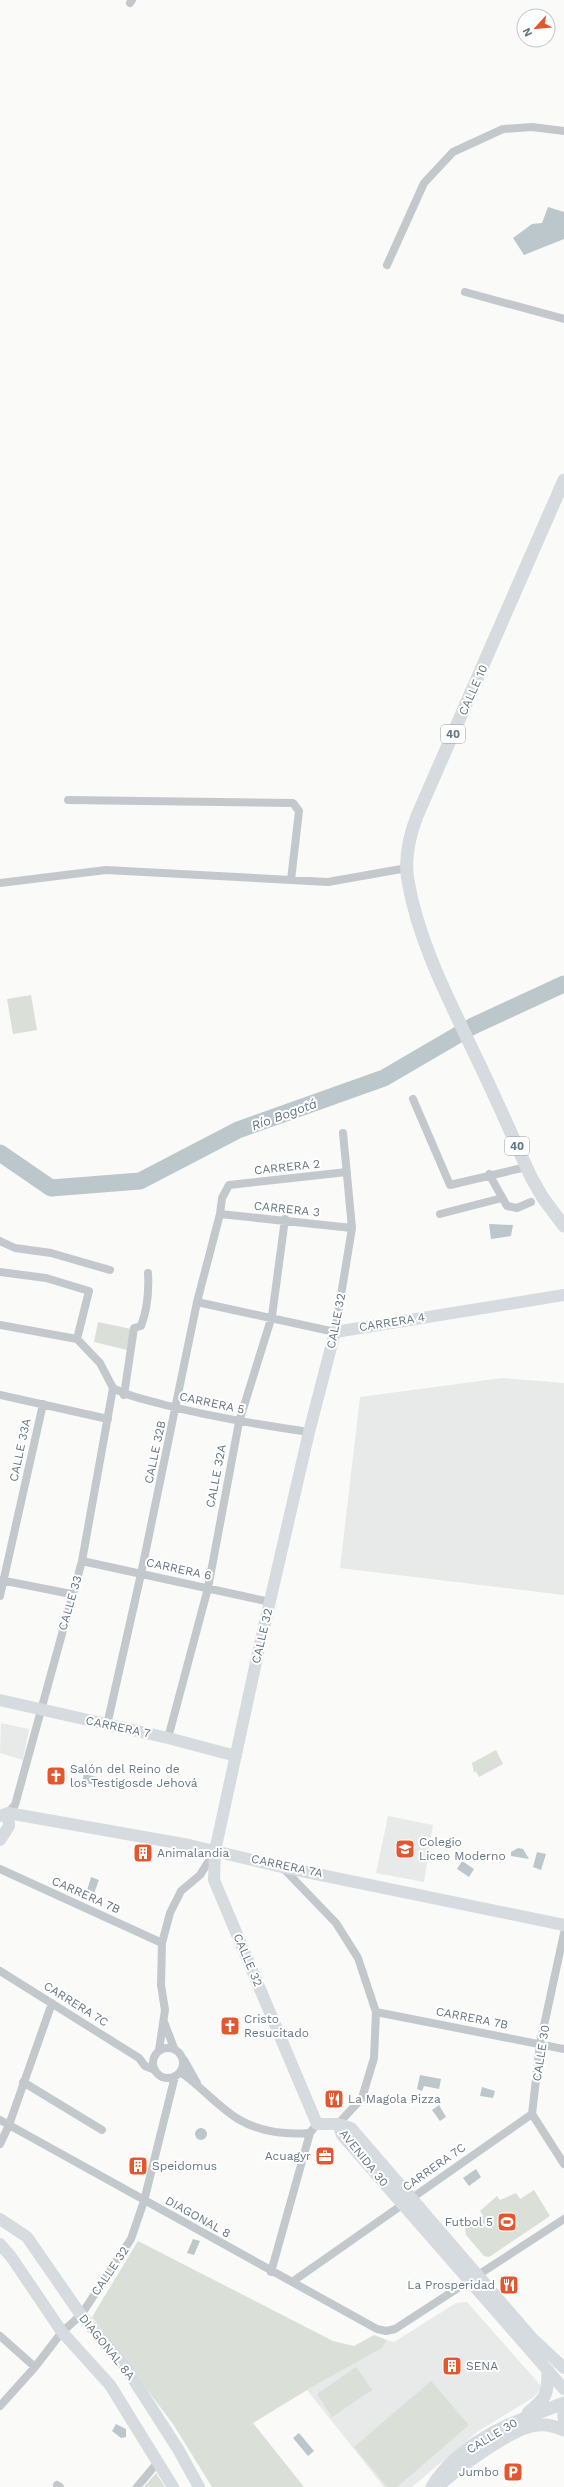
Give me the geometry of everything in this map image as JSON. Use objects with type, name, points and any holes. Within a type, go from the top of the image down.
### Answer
[{"type":"main road","name":"CALLE 10","points":[[526,1167],[479,1062],[448,998],[422,936],[408,881],[407,868],[409,842],[417,816],[564,480]]},
{"type":"main road","name":"40","points":[[526,1167],[543,1198],[564,1226]]},
{"type":"main road","points":[[522,2418],[546,2395],[548,2391],[548,2371]]},
{"type":"main road","name":"CALLE 30","points":[[432,2487],[452,2461],[491,2434],[522,2418],[564,2403]]},
{"type":"main road","name":"CALLE 30","points":[[439,2487],[475,2456],[525,2429],[536,2425],[548,2425],[564,2430]]},
{"type":"street","points":[[388,265],[424,183],[453,152],[503,129],[532,127],[564,131]]},
{"type":"street","points":[[465,292],[564,319]]},
{"type":"street","points":[[68,800],[293,803],[299,811],[291,880]]},
{"type":"street","points":[[0,883],[106,870],[328,882],[407,868]]},
{"type":"street","points":[[413,1099],[450,1185],[489,1174],[526,1167]]},
{"type":"street","name":"CALLE 32","points":[[313,2128],[214,1880],[215,1851],[309,1432],[335,1332],[352,1228],[343,1133]]},
{"type":"street","name":"CARRERA 2","points":[[229,1185],[347,1172]]},
{"type":"street","points":[[489,1174],[507,1206],[517,1208],[531,1202]]},
{"type":"street","name":"CALLE 32B","points":[[107,1725],[141,1574],[197,1302],[220,1214],[222,1198],[229,1185]]},
{"type":"street","points":[[440,1214],[502,1198]]},
{"type":"street","name":"CARRERA 3","points":[[220,1214],[352,1228]]},
{"type":"street","name":"CALLE 32A","points":[[168,1738],[208,1588],[239,1422],[272,1316],[285,1220]]},
{"type":"street","points":[[0,1241],[15,1248],[51,1252],[110,1270]]},
{"type":"street","points":[[124,1395],[134,1328],[141,1326],[148,1301],[148,1273]]},
{"type":"street","points":[[1,1275],[46,1278],[89,1291],[77,1339]]},
{"type":"street","name":"CARRERA 4","points":[[197,1302],[272,1316],[335,1332],[564,1295]]},
{"type":"street","points":[[0,1325],[77,1339],[100,1363],[113,1388]]},
{"type":"street","name":"CARRERA 5","points":[[113,1388],[124,1395],[176,1408],[239,1422],[309,1432]]},
{"type":"street","name":"CALLE 33","points":[[0,1840],[9,1826],[2,1814],[15,1805],[71,1594],[82,1561],[113,1388]]},
{"type":"street","points":[[0,1395],[108,1419]]},
{"type":"street","name":"CALLE 33A","points":[[0,1596],[2,1581],[43,1404]]},
{"type":"street","name":"CARRERA 6","points":[[82,1561],[270,1602]]},
{"type":"street","points":[[2,1581],[71,1594]]},
{"type":"street","name":"CARRERA 7","points":[[0,1700],[168,1738],[236,1756]]},
{"type":"street","name":"CARRERA 7A","points":[[2,1814],[215,1851],[282,1867],[564,1925]]},
{"type":"street","points":[[170,2096],[162,2076],[155,2070],[154,2057],[159,2050],[165,2010],[161,1985],[162,1943],[170,1913],[181,1891],[200,1875],[215,1851]]},
{"type":"street","points":[[162,2076],[178,2074],[197,2083],[238,2119],[266,2130],[292,2134],[313,2128],[338,2124],[362,2098],[374,2058],[376,2012],[358,1958],[336,1923],[282,1867]]},
{"type":"street","name":"CARRERA 7B","points":[[0,1869],[162,1943]]},
{"type":"street","name":"CALLE 30","points":[[532,2114],[540,2044],[564,1933]]},
{"type":"street","name":"CARRERA 7C","points":[[0,1971],[139,2058],[145,2066],[155,2070]]},
{"type":"street","points":[[0,2144],[9,2125],[23,2082],[52,2004]]},
{"type":"street","name":"CARRERA 7B","points":[[376,2012],[564,2048]]},
{"type":"street","points":[[163,2021],[174,2048],[197,2083]]},
{"type":"street","points":[[159,2050],[169,2047],[174,2048]]},
{"type":"street","points":[[139,2058],[154,2057]]},
{"type":"street","points":[[178,2074],[183,2063],[182,2058]]},
{"type":"street","name":"CALLE 32","points":[[0,2406],[35,2367],[62,2332],[81,2315],[131,2240],[144,2201],[170,2096],[178,2074]]},
{"type":"street","points":[[23,2082],[102,2130]]},
{"type":"street","points":[[532,2114],[564,2164]]},
{"type":"street","name":"CARRERA 7C","points":[[292,2282],[532,2114]]},
{"type":"street","name":"DIAGONAL 8","points":[[0,2120],[271,2272],[377,2329],[386,2331],[395,2329],[473,2278]]},
{"type":"street","name":"AVENIDA 30","points":[[338,2124],[342,2135],[407,2201],[473,2278],[564,2389]]},
{"type":"street","points":[[271,2272],[313,2128]]},
{"type":"street","name":"DIAGONAL 8A","points":[[0,2218],[27,2236],[81,2315],[126,2368],[178,2449],[199,2487]]},
{"type":"street","points":[[473,2278],[564,2219]]},
{"type":"street","name":"DIAGONAL 8A","points":[[0,2244],[12,2258],[62,2332],[110,2385],[173,2487]]},
{"type":"street","name":"AVENIDA 30","points":[[473,2278],[564,2368]]},
{"type":"street","points":[[0,2336],[35,2367]]},
{"type":"street","points":[[137,2487],[158,2462]]},
{"type":"shaded area","points":[[548,207],[564,212],[564,239],[524,255],[513,238],[532,224],[542,223]]},
{"type":"shaded area","points":[[31,995],[37,1030],[13,1034],[7,999]]},
{"type":"shaded area","points":[[489,1224],[513,1225],[511,1236],[491,1239]]},
{"type":"shaded area","points":[[98,1322],[131,1329],[127,1350],[94,1342]]},
{"type":"shaded area","points":[[502,1378],[564,1383],[564,1595],[340,1568],[360,1397]]},
{"type":"shaded area","points":[[1,1723],[29,1729],[23,1760],[0,1753]]},
{"type":"shaded area","points":[[496,1750],[503,1764],[479,1777],[476,1771],[474,1773],[472,1763]]},
{"type":"shaded area","points":[[84,1774],[97,1777],[95,1785],[82,1782]]},
{"type":"shaded area","name":"Colegio Liceo Moderno","points":[[388,1816],[433,1825],[424,1882],[376,1873]]},
{"type":"shaded area","points":[[518,1848],[523,1849],[529,1859],[511,1856],[511,1852]]},
{"type":"shaded area","points":[[537,1852],[546,1854],[541,1870],[533,1867]]},
{"type":"shaded area","points":[[462,1861],[474,1869],[469,1877],[457,1869]]},
{"type":"shaded area","points":[[91,1877],[99,1880],[93,1896],[86,1894]]},
{"type":"shaded area","points":[[420,2075],[441,2079],[439,2089],[424,2086],[422,2091],[417,2089]]},
{"type":"shaded area","points":[[482,2087],[495,2091],[493,2098],[480,2096]]},
{"type":"shaded area","points":[[439,2105],[446,2117],[440,2121],[432,2110]]},
{"type":"shaded area","points":[[201,2128],[205,2130],[207,2134],[205,2138],[201,2140],[197,2138],[195,2134],[197,2130]]},
{"type":"shaded area","points":[[476,2169],[481,2177],[469,2186],[463,2178]]},
{"type":"shaded area","name":"Futbol 5","points":[[534,2190],[550,2216],[489,2257],[484,2256],[466,2235],[465,2229],[483,2216],[480,2211],[497,2196],[500,2200],[516,2193],[520,2199]]},
{"type":"shaded area","points":[[193,2239],[200,2241],[194,2255],[187,2253]]},
{"type":"shaded area","points":[[138,2241],[333,2341],[354,2346],[374,2335],[387,2340],[382,2348],[307,2390],[253,2423],[304,2487],[212,2487],[173,2424],[92,2317]]},
{"type":"shaded area","points":[[467,2302],[542,2387],[534,2397],[477,2432],[412,2487],[384,2487],[307,2390],[382,2348],[387,2340],[394,2342],[456,2303]]},
{"type":"shaded area","points":[[356,2367],[372,2390],[332,2417],[317,2394]]},
{"type":"shaded area","points":[[431,2381],[469,2425],[397,2487],[387,2487],[354,2447]]},
{"type":"shaded area","points":[[116,2424],[126,2429],[126,2437],[121,2438],[112,2431]]},
{"type":"shaded area","points":[[299,2433],[314,2451],[308,2456],[293,2438]]},
{"type":"shaded area","points":[[156,2473],[165,2487],[144,2487]]},
{"type":"waterway","name":"Río Bogotá","points":[[0,1153],[51,1188],[140,1181],[238,1130],[384,1078],[473,1026],[564,984]]},
{"type":"place","name":"Salón del Reino de los Testigosde Jehová","points":[[56,1776]]},
{"type":"place","name":"Colegio Liceo Moderno","points":[[405,1849]]},
{"type":"place","name":"Animalandia","points":[[143,1853]]},
{"type":"place","name":"Cristo Resucitado","points":[[230,2026]]},
{"type":"place","name":"La Magola Pizza","points":[[334,2099]]},
{"type":"place","name":"Acuagyr","points":[[325,2156]]},
{"type":"place","name":"Speidomus","points":[[138,2166]]},
{"type":"place","name":"Futbol 5","points":[[507,2222]]},
{"type":"place","name":"La Prosperidad","points":[[509,2285]]},
{"type":"place","name":"SENA","points":[[452,2366]]},
{"type":"place","name":"Jumbo","points":[[513,2472]]}]
